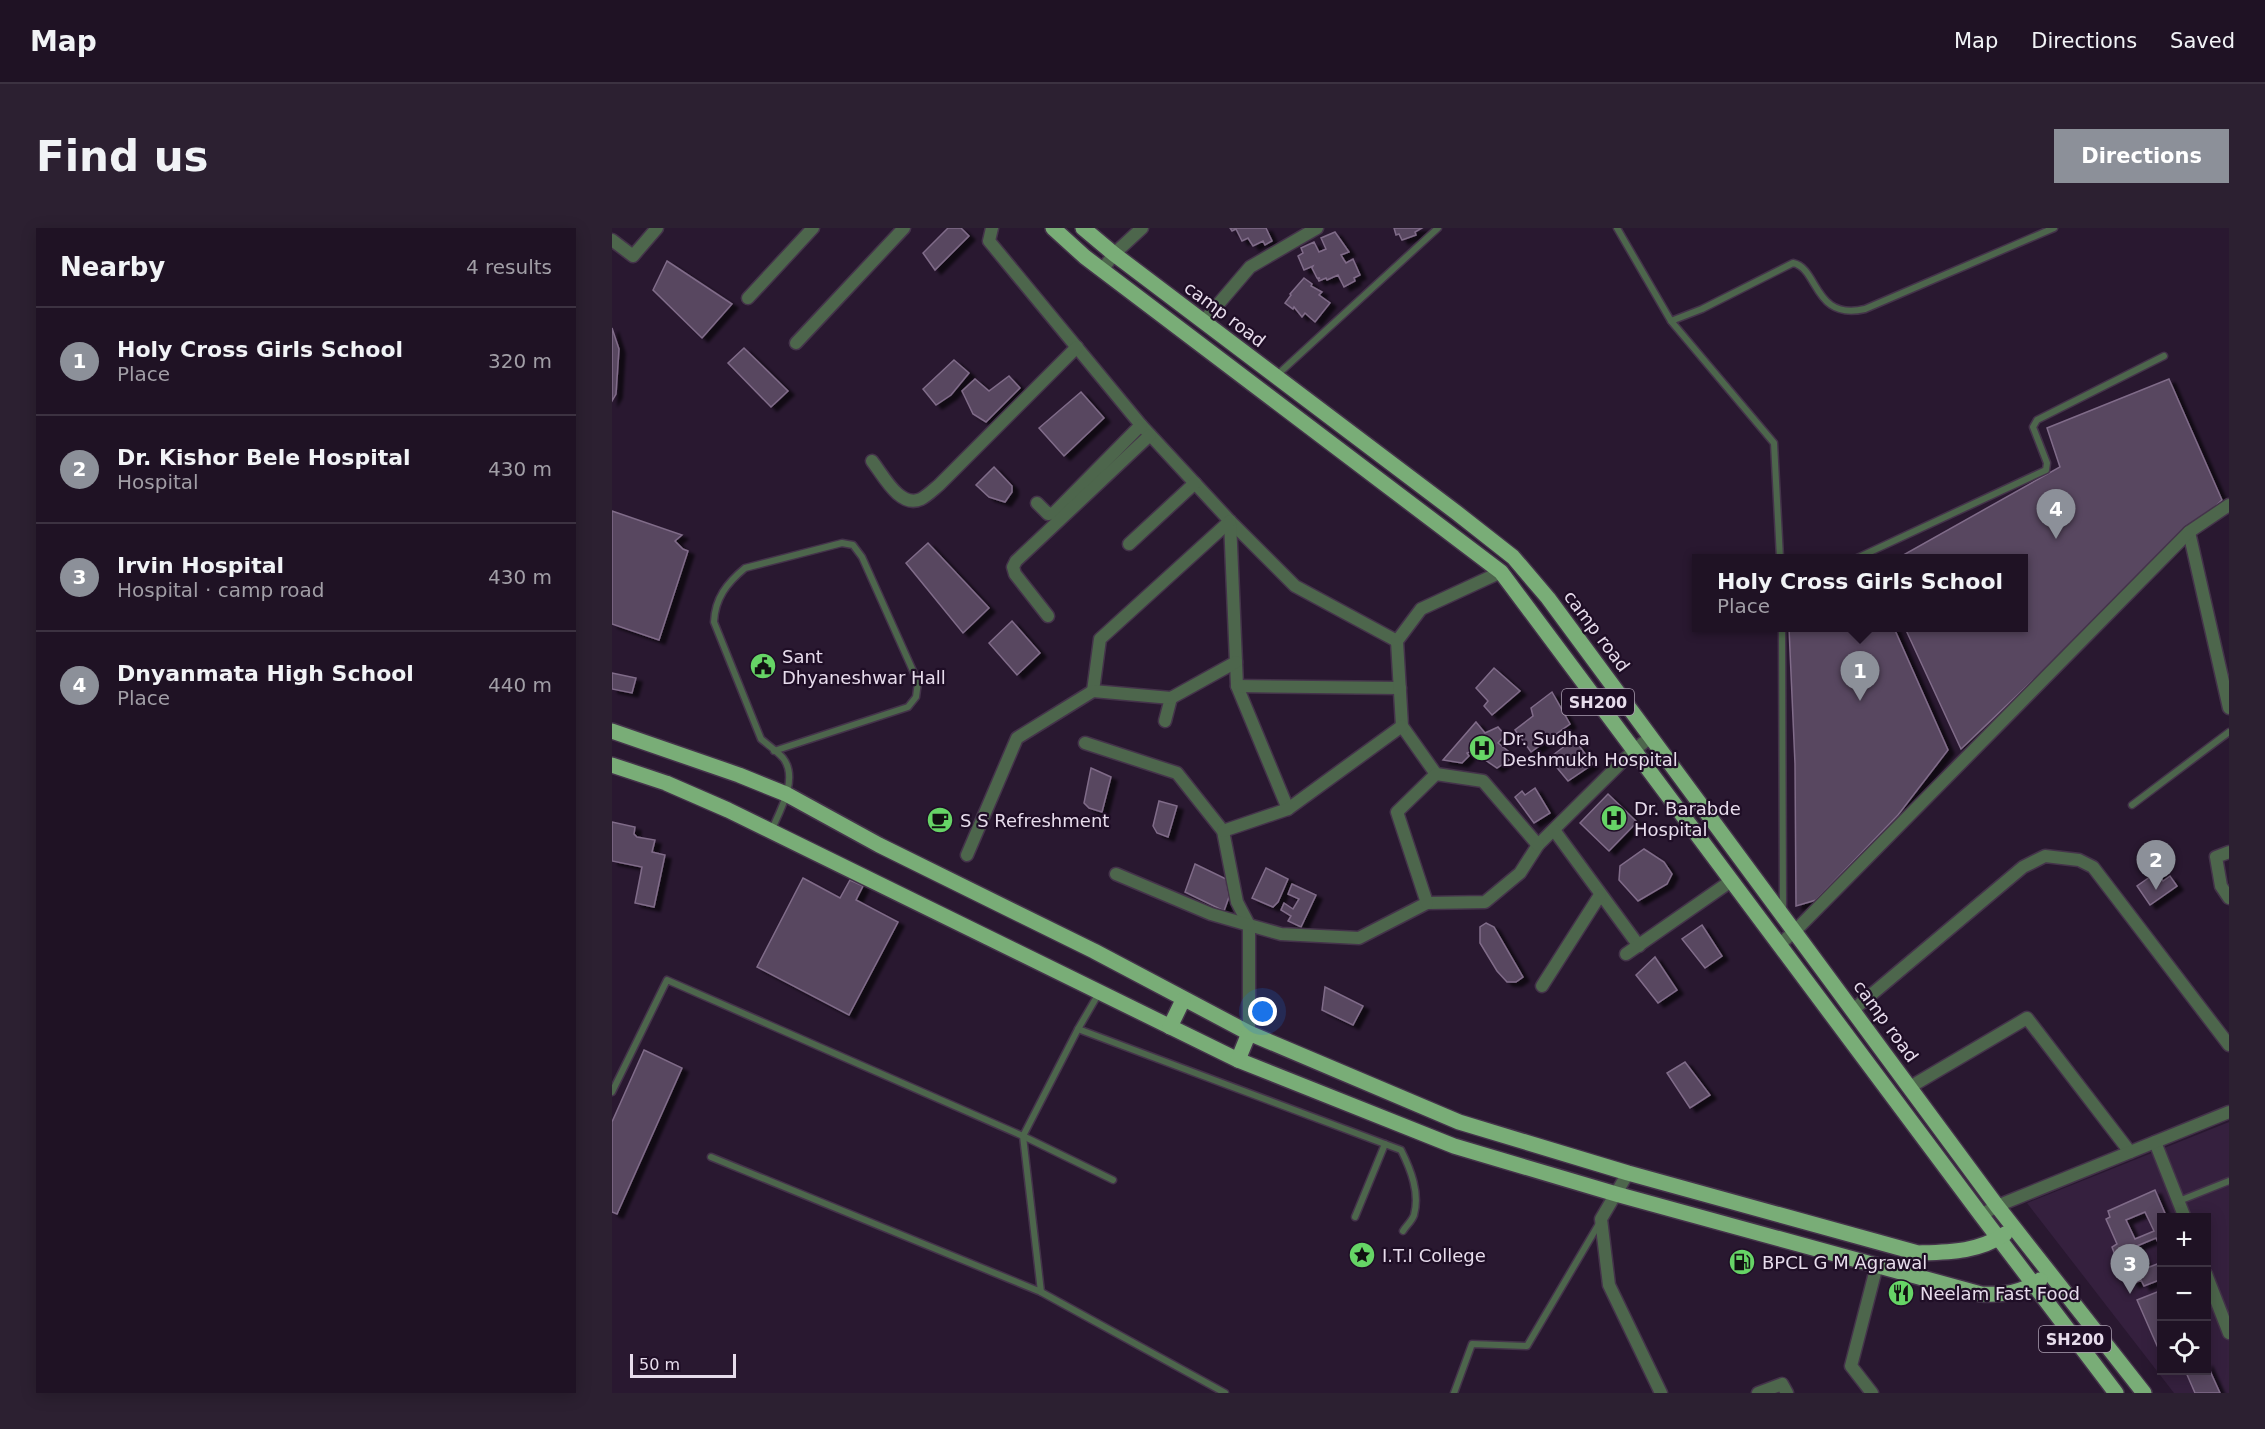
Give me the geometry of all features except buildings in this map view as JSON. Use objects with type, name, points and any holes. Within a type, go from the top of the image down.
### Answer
[{"type":"main road","name":"SH200","points":[[1053,228],[1102,270],[1501,572],[1938,1159],[2116,1393]]},
{"type":"main road","name":"camp road","points":[[1083,228],[1114,254],[1513,557],[1548,598],[1997,1206],[2144,1393]]},
{"type":"main road","points":[[612,730],[786,794],[1249,1033],[1459,1122],[1628,1173],[1918,1253],[1963,1252],[1998,1239],[2014,1228]]},
{"type":"main road","points":[[612,765],[666,783],[771,831],[1238,1060],[1454,1146],[1616,1194],[1981,1294],[2005,1295],[2033,1285],[2049,1273]]},
{"type":"main road","points":[[1170,1026],[1183,1000]]},
{"type":"main road","points":[[1238,1060],[1249,1033]]},
{"type":"main road","points":[[1938,1159],[1954,1147]]},
{"type":"main road","points":[[2017,1263],[2033,1252]]},
{"type":"street","points":[[612,240],[633,256],[657,228]]},
{"type":"street","points":[[748,298],[813,228]]},
{"type":"street","points":[[796,343],[904,228]]},
{"type":"street","points":[[992,228],[989,241],[1140,425],[1230,521],[1295,586],[1397,641]]},
{"type":"street","points":[[1102,270],[1114,254],[1142,228]]},
{"type":"street","points":[[1203,322],[1250,267],[1317,228]]},
{"type":"street","points":[[872,461],[900,496],[908,501],[920,500],[939,485],[1077,347]]},
{"type":"street","points":[[1263,392],[1275,376]]},
{"type":"street","points":[[1037,503],[1048,514],[1054,513],[1140,425]]},
{"type":"street","points":[[1048,616],[1015,574],[1013,567],[1016,561],[1150,435]]},
{"type":"street","points":[[1129,544],[1195,483]]},
{"type":"street","points":[[1780,944],[2189,532],[2229,505]]},
{"type":"street","points":[[1230,521],[1237,686],[1288,809]]},
{"type":"street","points":[[1093,691],[1100,639],[1230,521]]},
{"type":"street","points":[[2189,532],[2229,708]]},
{"type":"street","points":[[1501,572],[1421,609],[1397,641],[1402,726],[1436,774],[1483,781],[1538,845]]},
{"type":"street","points":[[967,855],[1017,738],[1093,691],[1171,698],[1236,662]]},
{"type":"street","points":[[1237,686],[1400,688]]},
{"type":"street","points":[[1165,721],[1171,698]]},
{"type":"street","points":[[1223,831],[1288,809],[1402,726]]},
{"type":"street","points":[[1116,874],[1211,914],[1281,934],[1359,938],[1427,903],[1485,903],[1520,873],[1538,845],[1634,750],[1651,737]]},
{"type":"street","points":[[1085,743],[1177,773],[1223,831],[1237,902],[1249,925],[1249,1033]]},
{"type":"street","points":[[1427,903],[1397,812],[1436,774]]},
{"type":"street","points":[[1554,830],[1639,946]]},
{"type":"street","points":[[2229,852],[2216,857],[2221,886],[2229,898]]},
{"type":"street","points":[[1853,1010],[2023,867],[2045,856],[2079,860],[2093,867],[2229,1045]]},
{"type":"street","points":[[1626,954],[1731,881]]},
{"type":"street","points":[[1542,986],[1600,895]]},
{"type":"street","points":[[1768,929],[1783,915]]},
{"type":"street","points":[[1910,1087],[2027,1018],[2130,1152]]},
{"type":"street","points":[[1981,1215],[1997,1206],[2229,1112]]},
{"type":"street","points":[[2156,1142],[2183,1213]]},
{"type":"street","points":[[1628,1173],[1601,1219],[1609,1285],[1660,1393]]},
{"type":"street","points":[[1872,1393],[1851,1366],[1877,1265]]},
{"type":"street","points":[[2211,1287],[2229,1333]]},
{"type":"street","points":[[1758,1393],[1782,1384],[1787,1393]]},
{"type":"lane","points":[[1275,376],[1438,228]]},
{"type":"lane","points":[[1617,228],[1671,321],[1774,443],[1780,554]]},
{"type":"lane","points":[[1671,321],[1702,309],[1793,263],[1800,266],[1824,300],[1839,310],[1852,312],[1865,309],[2054,228]]},
{"type":"lane","points":[[1866,554],[2046,470],[2047,463],[2033,427],[2037,420],[2164,356]]},
{"type":"lane","points":[[771,831],[786,794],[790,770],[783,757],[774,751],[761,739],[714,622],[716,602],[733,579],[745,568],[842,543],[853,545],[862,557],[918,682],[916,697],[908,707],[774,751]]},
{"type":"lane","points":[[1782,632],[1783,915]]},
{"type":"lane","points":[[2132,805],[2229,732]]},
{"type":"lane","points":[[612,1092],[667,981],[1023,1136],[1113,1180]]},
{"type":"lane","points":[[1041,1292],[1023,1136],[1078,1029],[1100,992]]},
{"type":"lane","points":[[1078,1029],[1401,1150],[1413,1174],[1416,1198],[1413,1217],[1402,1231]]},
{"type":"lane","points":[[1355,1217],[1385,1144]]},
{"type":"lane","points":[[711,1157],[1041,1292],[1225,1393]]},
{"type":"lane","points":[[2178,1202],[2229,1181]]},
{"type":"lane","points":[[1454,1393],[1472,1344],[1527,1346],[1601,1219]]},
{"type":"shaded area","points":[[2229,1122],[2229,1393],[2174,1393],[2160,1375],[2211,1375],[2211,1213],[2157,1213],[2157,1371],[2027,1203]]},
{"type":"place","name":"Dnyanmata High School","points":[[2056,539]]},
{"type":"place","name":"Sant Dhyaneshwar Hall","points":[[763,666]]},
{"type":"place","name":"Holy Cross Girls School","points":[[1860,701]]},
{"type":"place","name":"Dr. Sudha Deshmukh Hospital","points":[[1482,748]]},
{"type":"place","name":"Dr. Barabde Hospital","points":[[1614,818]]},
{"type":"place","name":"S S Refreshment","points":[[940,820]]},
{"type":"place","name":"Dr. Kishor Bele Hospital","points":[[2156,890]]},
{"type":"place","name":"I.T.I College","points":[[1362,1255]]},
{"type":"place","name":"BPCL G M Agrawal","points":[[1742,1262]]},
{"type":"place","name":"Neelam Fast Food","points":[[1901,1293]]},
{"type":"place","name":"Irvin Hospital","points":[[2130,1294]]}]
